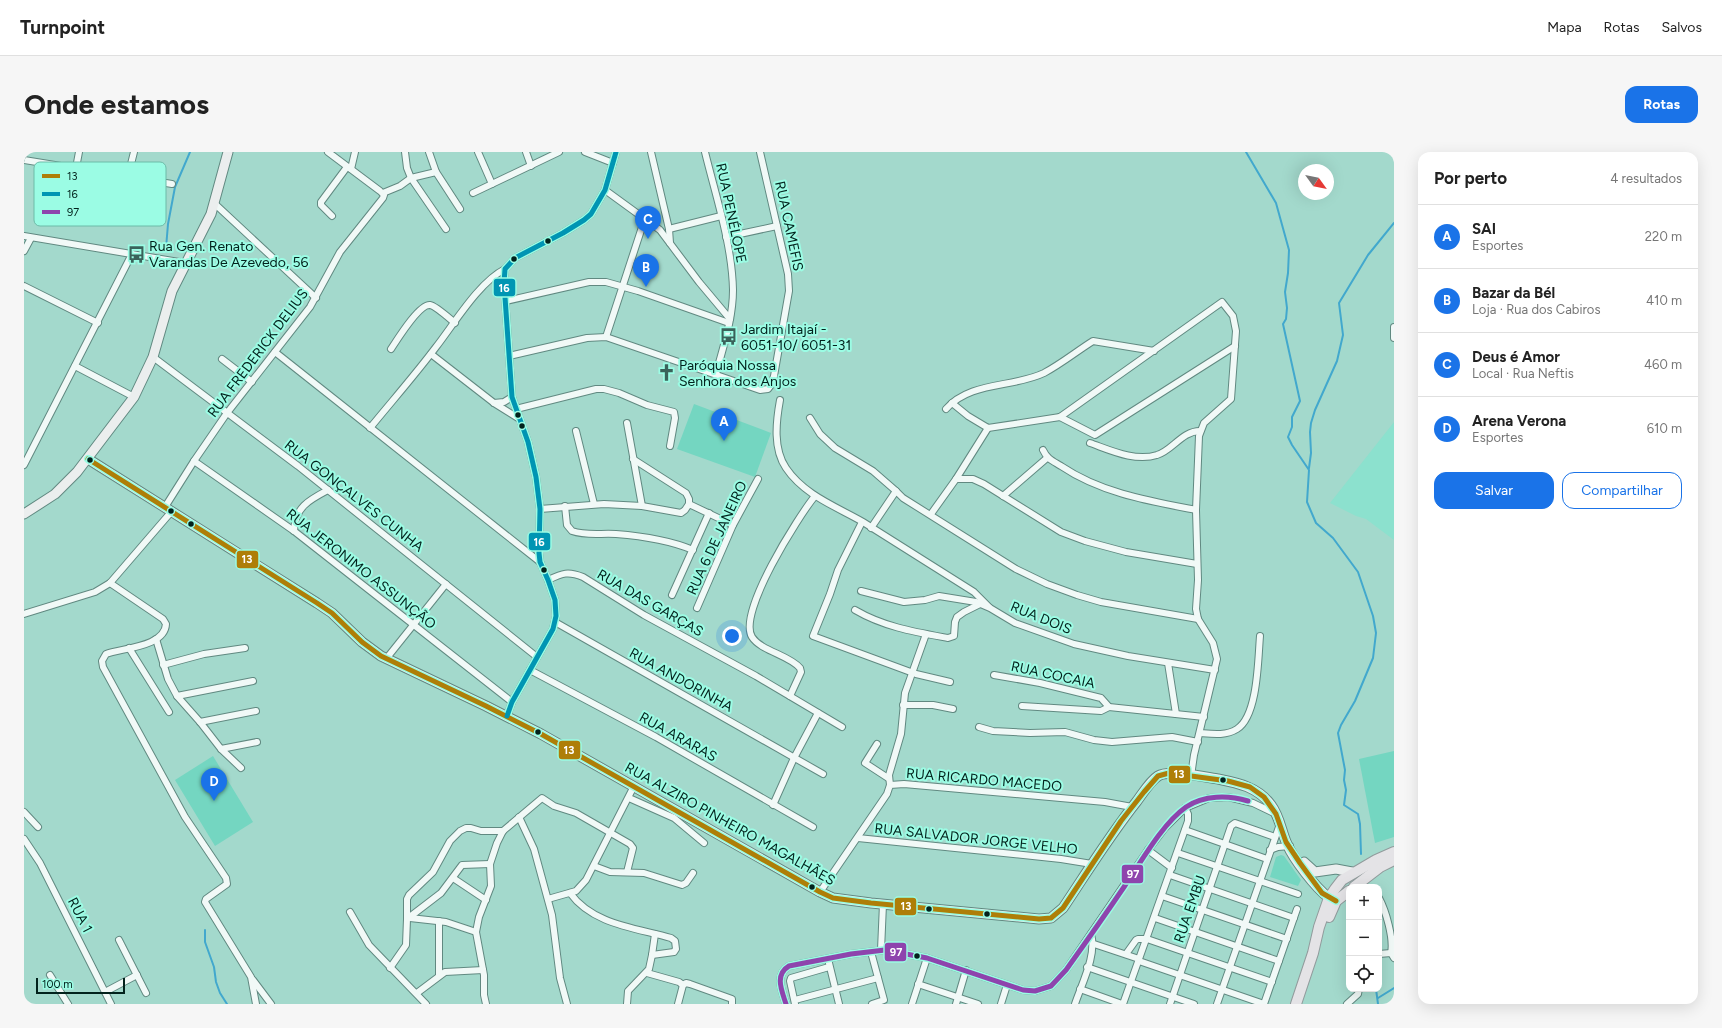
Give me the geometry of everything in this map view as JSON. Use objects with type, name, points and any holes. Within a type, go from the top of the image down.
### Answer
[{"type":"main road","points":[[1354,884],[1376,860],[1394,852]]},
{"type":"main road","points":[[1354,884],[1380,867],[1394,860]]},
{"type":"main road","points":[[1296,1004],[1313,953],[1319,928],[1342,880],[1351,884]]},
{"type":"main road","points":[[1333,900],[1346,890]]},
{"type":"street","points":[[78,162],[80,152]]},
{"type":"street","points":[[132,162],[134,152]]},
{"type":"street","points":[[24,514],[55,494],[77,472],[134,397],[153,357],[168,304],[185,263],[215,204],[228,152]]},
{"type":"street","points":[[328,152],[383,193],[400,186],[411,178],[436,172]]},
{"type":"street","points":[[332,216],[321,205],[321,202],[349,168],[355,152]]},
{"type":"street","points":[[405,152],[407,168],[411,178],[446,229]]},
{"type":"street","points":[[429,152],[436,172],[460,209]]},
{"type":"street","points":[[478,152],[492,184]]},
{"type":"street","points":[[526,152],[531,166]]},
{"type":"street","points":[[473,193],[559,152]]},
{"type":"street","points":[[585,152],[614,163]]},
{"type":"street","points":[[370,428],[431,354],[488,281],[505,270],[514,258],[584,220],[597,206],[605,190],[616,152]]},
{"type":"street","points":[[651,152],[669,229],[670,243]]},
{"type":"street","name":"RUA PENÉLOPE","points":[[705,152],[732,268],[733,291],[729,321],[716,374]]},
{"type":"street","name":"RUA CAMEFIS","points":[[716,374],[764,390],[771,385],[774,376],[789,291],[788,274],[760,152]]},
{"type":"street","points":[[24,160],[37,162]]},
{"type":"street","points":[[166,183],[172,184]]},
{"type":"street","points":[[605,190],[660,230],[729,321]]},
{"type":"street","name":"RUA FREDERICK DELIUS","points":[[110,583],[168,509],[194,460],[227,413],[300,321],[316,298],[340,252],[383,198],[383,193]]},
{"type":"street","points":[[215,204],[316,298]]},
{"type":"street","points":[[669,229],[721,216]]},
{"type":"street","points":[[606,337],[645,218]]},
{"type":"street","points":[[726,237],[777,226]]},
{"type":"street","points":[[24,251],[27,237],[185,263]]},
{"type":"street","points":[[24,465],[132,254]]},
{"type":"street","points":[[505,270],[512,397],[518,418],[528,442],[534,465],[540,509],[540,562],[555,600],[556,610],[555,622],[506,716]]},
{"type":"street","points":[[506,301],[589,282],[606,282],[729,321]]},
{"type":"street","points":[[24,286],[98,323]]},
{"type":"street","points":[[952,402],[968,416],[988,428],[1060,417],[1222,302],[1233,316],[1236,331],[1231,399],[1204,423],[1200,431],[1196,510],[1196,603],[1198,619],[1213,643],[1217,659],[1191,776]]},
{"type":"street","points":[[391,349],[417,313],[425,306],[432,306],[455,323]]},
{"type":"street","points":[[1394,328],[1394,338]]},
{"type":"street","points":[[509,356],[587,338],[606,337],[716,374]]},
{"type":"street","points":[[946,409],[952,402],[972,392],[989,386],[1017,382],[1043,373],[1093,341],[1154,351]]},
{"type":"street","points":[[1060,417],[1095,435],[1234,346]]},
{"type":"street","points":[[275,352],[540,562]]},
{"type":"street","points":[[431,354],[494,403],[518,418]]},
{"type":"street","name":"RUA GONÇALVES CUNHA","points":[[153,357],[271,445],[537,657]]},
{"type":"street","points":[[222,359],[252,382]]},
{"type":"street","points":[[75,366],[134,397]]},
{"type":"street","points":[[516,409],[596,389],[611,390],[647,405],[674,412],[675,418],[670,446]]},
{"type":"street","points":[[494,403],[504,402],[512,397]]},
{"type":"street","points":[[780,400],[776,429],[780,456],[786,468],[815,496],[862,522],[974,592],[986,602],[990,608]]},
{"type":"street","points":[[810,418],[820,434],[835,448],[873,471],[903,498],[931,514],[1010,565],[1047,584],[1101,602],[1198,619]]},
{"type":"street","points":[[627,424],[642,506]]},
{"type":"street","points":[[931,514],[956,479],[988,428]]},
{"type":"street","points":[[576,431],[594,504]]},
{"type":"street","points":[[1090,444],[1140,458],[1157,455],[1191,432],[1200,431]]},
{"type":"street","points":[[1044,450],[1047,458],[1074,475],[1098,486],[1144,500],[1196,510]]},
{"type":"street","points":[[1003,496],[1047,458]]},
{"type":"street","name":"RUA ALZIRO PINHEIRO MAGALHÃES","points":[[88,459],[322,606],[344,624],[370,649],[386,659],[506,716],[833,898],[1047,920],[1055,916],[1063,908],[1132,807],[1158,776],[1169,773],[1228,781],[1250,787],[1264,797],[1276,814],[1285,838],[1306,866],[1311,870],[1320,872],[1330,870],[1351,884]]},
{"type":"street","points":[[540,509],[594,504],[642,506],[680,513],[685,510],[689,504],[689,496],[686,493],[633,459]]},
{"type":"street","name":"RUA JERONIMO ASSUNÇÃO","points":[[194,460],[294,531],[512,702]]},
{"type":"street","name":"RUA 6 DE JANEIRO","points":[[697,608],[733,525],[758,478]]},
{"type":"street","points":[[956,479],[976,480],[1049,526],[1085,541],[1162,559],[1197,564]]},
{"type":"street","points":[[294,531],[296,517],[303,506],[308,501],[328,490]]},
{"type":"street","points":[[871,528],[896,491]]},
{"type":"street","points":[[790,696],[801,672],[800,668],[757,642],[750,631],[750,621],[763,582],[773,562],[796,521],[815,496]]},
{"type":"street","points":[[689,504],[733,525]]},
{"type":"street","points":[[565,506],[567,525],[572,531],[585,534],[638,536],[667,541],[693,550]]},
{"type":"street","points":[[672,595],[709,513]]},
{"type":"street","points":[[862,522],[838,570],[813,636],[912,673],[950,682]]},
{"type":"street","name":"RUA DAS GARÇAS","points":[[548,580],[566,573],[583,577],[644,615],[790,696],[842,727]]},
{"type":"street","points":[[24,614],[95,592],[110,583],[165,622],[166,628],[156,639],[143,645],[106,654],[102,660],[103,667],[179,806],[227,881],[227,884],[206,899],[206,905],[251,977],[271,1004]]},
{"type":"street","points":[[386,659],[446,584]]},
{"type":"street","name":"RUA DOIS","points":[[861,591],[904,602],[925,600],[939,596],[980,604],[990,608],[1015,623],[1074,644],[1108,653],[1215,670]]},
{"type":"street","points":[[854,610],[891,626],[952,638],[957,617],[980,604]]},
{"type":"street","name":"RUA ANDORINHA","points":[[555,622],[823,774]]},
{"type":"street","points":[[890,785],[888,778],[901,734],[903,705],[907,684],[926,634]]},
{"type":"street","points":[[1200,733],[1214,734],[1230,732],[1236,730],[1244,722],[1250,712],[1260,636]]},
{"type":"street","points":[[156,639],[168,679],[177,696],[221,749],[241,768]]},
{"type":"street","points":[[129,648],[169,712]]},
{"type":"street","points":[[163,665],[204,654],[245,648]]},
{"type":"street","points":[[1168,663],[1176,714]]},
{"type":"street","name":"RUA ARARAS","points":[[530,670],[656,737],[813,827]]},
{"type":"street","name":"RUA COCAIA","points":[[994,675],[1040,683],[1101,698],[1109,707],[1204,717]]},
{"type":"street","points":[[177,696],[253,681]]},
{"type":"street","points":[[903,705],[933,705],[953,709]]},
{"type":"street","points":[[1022,706],[1101,711],[1109,707]]},
{"type":"street","points":[[200,722],[256,711]]},
{"type":"street","points":[[773,805],[794,758],[818,713]]},
{"type":"street","points":[[979,727],[993,731],[1030,733],[1065,732],[1094,740],[1112,742],[1172,737],[1198,742]]},
{"type":"street","points":[[221,749],[257,742]]},
{"type":"street","points":[[877,744],[865,763],[888,778]]},
{"type":"street","name":"RUA RICARDO MACEDO","points":[[820,892],[887,794],[890,785],[904,784],[934,786],[1090,801],[1132,807]]},
{"type":"street","points":[[548,899],[570,893],[582,886],[594,866],[634,786]]},
{"type":"street","points":[[786,1004],[780,983],[782,974],[786,968],[793,964],[881,950],[927,958],[1023,990],[1035,991],[1051,986],[1066,970],[1092,934],[1148,850],[1172,820],[1185,808],[1209,798],[1228,797],[1254,803],[1276,814]]},
{"type":"street","points":[[486,1004],[483,970],[476,932],[479,917],[491,886],[490,864],[497,842],[503,831],[542,798],[554,806],[576,813],[632,846],[627,872]]},
{"type":"street","points":[[628,798],[674,818],[704,843]]},
{"type":"street","points":[[1080,989],[1123,1004],[1155,918],[1185,830],[1189,817],[1185,808]]},
{"type":"street","points":[[24,812],[38,827]]},
{"type":"street","points":[[519,817],[534,849],[548,899],[555,928],[560,978],[567,1004]]},
{"type":"street","name":"RUA EMBU","points":[[1170,1004],[1232,826],[1235,823],[1275,837]]},
{"type":"street","points":[[1217,1004],[1280,824]]},
{"type":"street","points":[[390,968],[406,944],[408,919],[407,899],[409,895],[433,872],[454,836],[466,828],[503,831]]},
{"type":"street","points":[[1185,830],[1267,859]]},
{"type":"street","name":"RUA SALVADOR JORGE VELHO","points":[[858,838],[1061,859],[1092,864]]},
{"type":"street","name":"RUA 1","points":[[24,839],[40,862],[111,1004]]},
{"type":"street","points":[[1270,850],[1278,847],[1291,846],[1318,888],[1333,900]]},
{"type":"street","points":[[1148,850],[1172,868]]},
{"type":"street","points":[[1178,852],[1298,894]]},
{"type":"street","points":[[408,919],[441,893],[460,867],[464,864],[490,864]]},
{"type":"street","points":[[594,866],[610,872],[644,873],[682,885],[686,883],[693,873]]},
{"type":"street","points":[[1318,888],[1322,878],[1330,870]]},
{"type":"street","points":[[1170,875],[1294,918]]},
{"type":"street","points":[[453,878],[486,900]]},
{"type":"street","points":[[570,893],[582,904],[608,921],[674,939],[676,947],[673,953],[652,955]]},
{"type":"street","points":[[1162,896],[1287,939]]},
{"type":"street","points":[[881,950],[883,904]]},
{"type":"street","points":[[1382,907],[1389,927],[1393,946],[1393,956],[1382,954]]},
{"type":"street","points":[[1094,944],[1126,954],[1180,975],[1264,1004],[1297,909]]},
{"type":"street","points":[[350,912],[370,945],[390,968],[419,995],[426,1004]]},
{"type":"street","points":[[1155,918],[1279,961]]},
{"type":"street","points":[[408,919],[439,922],[476,932]]},
{"type":"street","points":[[439,922],[439,975]]},
{"type":"street","points":[[627,1004],[628,992],[638,980],[647,973],[652,955],[655,934]]},
{"type":"street","points":[[1075,1004],[1092,955],[1094,944],[1092,934]]},
{"type":"street","points":[[1126,954],[1136,940],[1147,939],[1272,982]]},
{"type":"street","points":[[119,940],[146,992]]},
{"type":"street","points":[[871,952],[883,1001],[872,1004]]},
{"type":"street","points":[[912,1004],[927,958]]},
{"type":"street","points":[[828,959],[839,1004]]},
{"type":"street","points":[[829,967],[791,978],[790,981],[795,1002],[878,978]]},
{"type":"street","points":[[1087,967],[1194,1004]]},
{"type":"street","points":[[419,1004],[419,995],[439,975],[450,971],[483,970]]},
{"type":"street","points":[[957,1001],[966,970]]},
{"type":"street","points":[[647,973],[679,982],[684,985],[686,983],[690,984],[732,999],[732,1004]]},
{"type":"street","points":[[50,975],[68,1004]]},
{"type":"street","points":[[105,992],[137,975]]},
{"type":"street","points":[[251,977],[256,1004]]},
{"type":"street","points":[[918,984],[957,1001],[978,1004]]},
{"type":"street","points":[[678,1004],[684,985]]},
{"type":"street","points":[[1001,1004],[1008,985]]},
{"type":"street","points":[[255,995],[262,991]]},
{"type":"street","points":[[1347,1004],[1359,992]]},
{"type":"shaded area","points":[[694,404],[771,433],[755,477],[677,449]]},
{"type":"shaded area","points":[[1394,422],[1394,540],[1366,519],[1356,516],[1330,503]]},
{"type":"shaded area","points":[[1394,751],[1394,837],[1375,843],[1359,759]]},
{"type":"shaded area","points":[[213,756],[253,822],[215,846],[175,780]]},
{"type":"shaded area","points":[[1281,855],[1284,856],[1301,880],[1298,886],[1270,877],[1276,857]]},
{"type":"waterway","points":[[166,248],[168,224],[175,187],[190,152]]},
{"type":"waterway","points":[[1246,152],[1276,203],[1289,250],[1285,292],[1287,308],[1286,319],[1283,324],[1300,401],[1292,417],[1292,427],[1288,437],[1309,470],[1307,502],[1316,523],[1333,538],[1358,572],[1373,616],[1376,633],[1373,658],[1355,701],[1338,733],[1345,770],[1344,780],[1346,790],[1344,805],[1358,814],[1360,824],[1361,854]]},
{"type":"waterway","points":[[1309,468],[1311,453],[1311,423],[1315,410],[1337,361],[1343,335],[1339,303],[1368,255],[1394,223]]},
{"type":"waterway","points":[[205,930],[205,942],[214,967],[216,982],[220,993],[227,1004]]},
{"type":"waterway","points":[[1378,998],[1394,988]]},
{"type":"waterway","points":[[1376,992],[1378,1004]]},
{"type":"transit line","name":"16","points":[[507,716],[512,702],[553,629],[556,616],[555,600],[540,562],[540,509],[536,477],[528,442],[512,397],[504,283],[505,269],[515,258],[563,233],[591,214],[605,190],[616,152]]},
{"type":"transit line","name":"13","points":[[88,459],[332,613],[362,642],[381,656],[541,734],[833,898],[1039,919],[1051,918],[1063,908],[1121,821],[1144,792],[1158,776],[1169,773],[1228,781],[1250,787],[1264,797],[1276,814],[1286,842],[1300,863],[1322,893],[1336,901]]},
{"type":"transit line","name":"97","points":[[786,1004],[781,989],[780,979],[784,970],[789,966],[851,954],[885,950],[927,958],[1023,990],[1035,991],[1051,986],[1066,970],[1152,844],[1177,814],[1193,803],[1208,798],[1224,797],[1248,801]]},
{"type":"place","name":"Deus é Amor","points":[[648,239]]},
{"type":"place","name":"Rua Gen. Renato Varandas De Azevedo, 56","points":[[136,254]]},
{"type":"place","name":"Bazar da Bél","points":[[646,287]]},
{"type":"place","name":"Jardim Itajaí - 6051-10/ 6051-31","points":[[728,337]]},
{"type":"place","name":"Paróquia Nossa Senhora dos Anjos","points":[[666,373]]},
{"type":"place","name":"SAI","points":[[724,441]]},
{"type":"place","name":"Arena Verona","points":[[214,801]]}]
